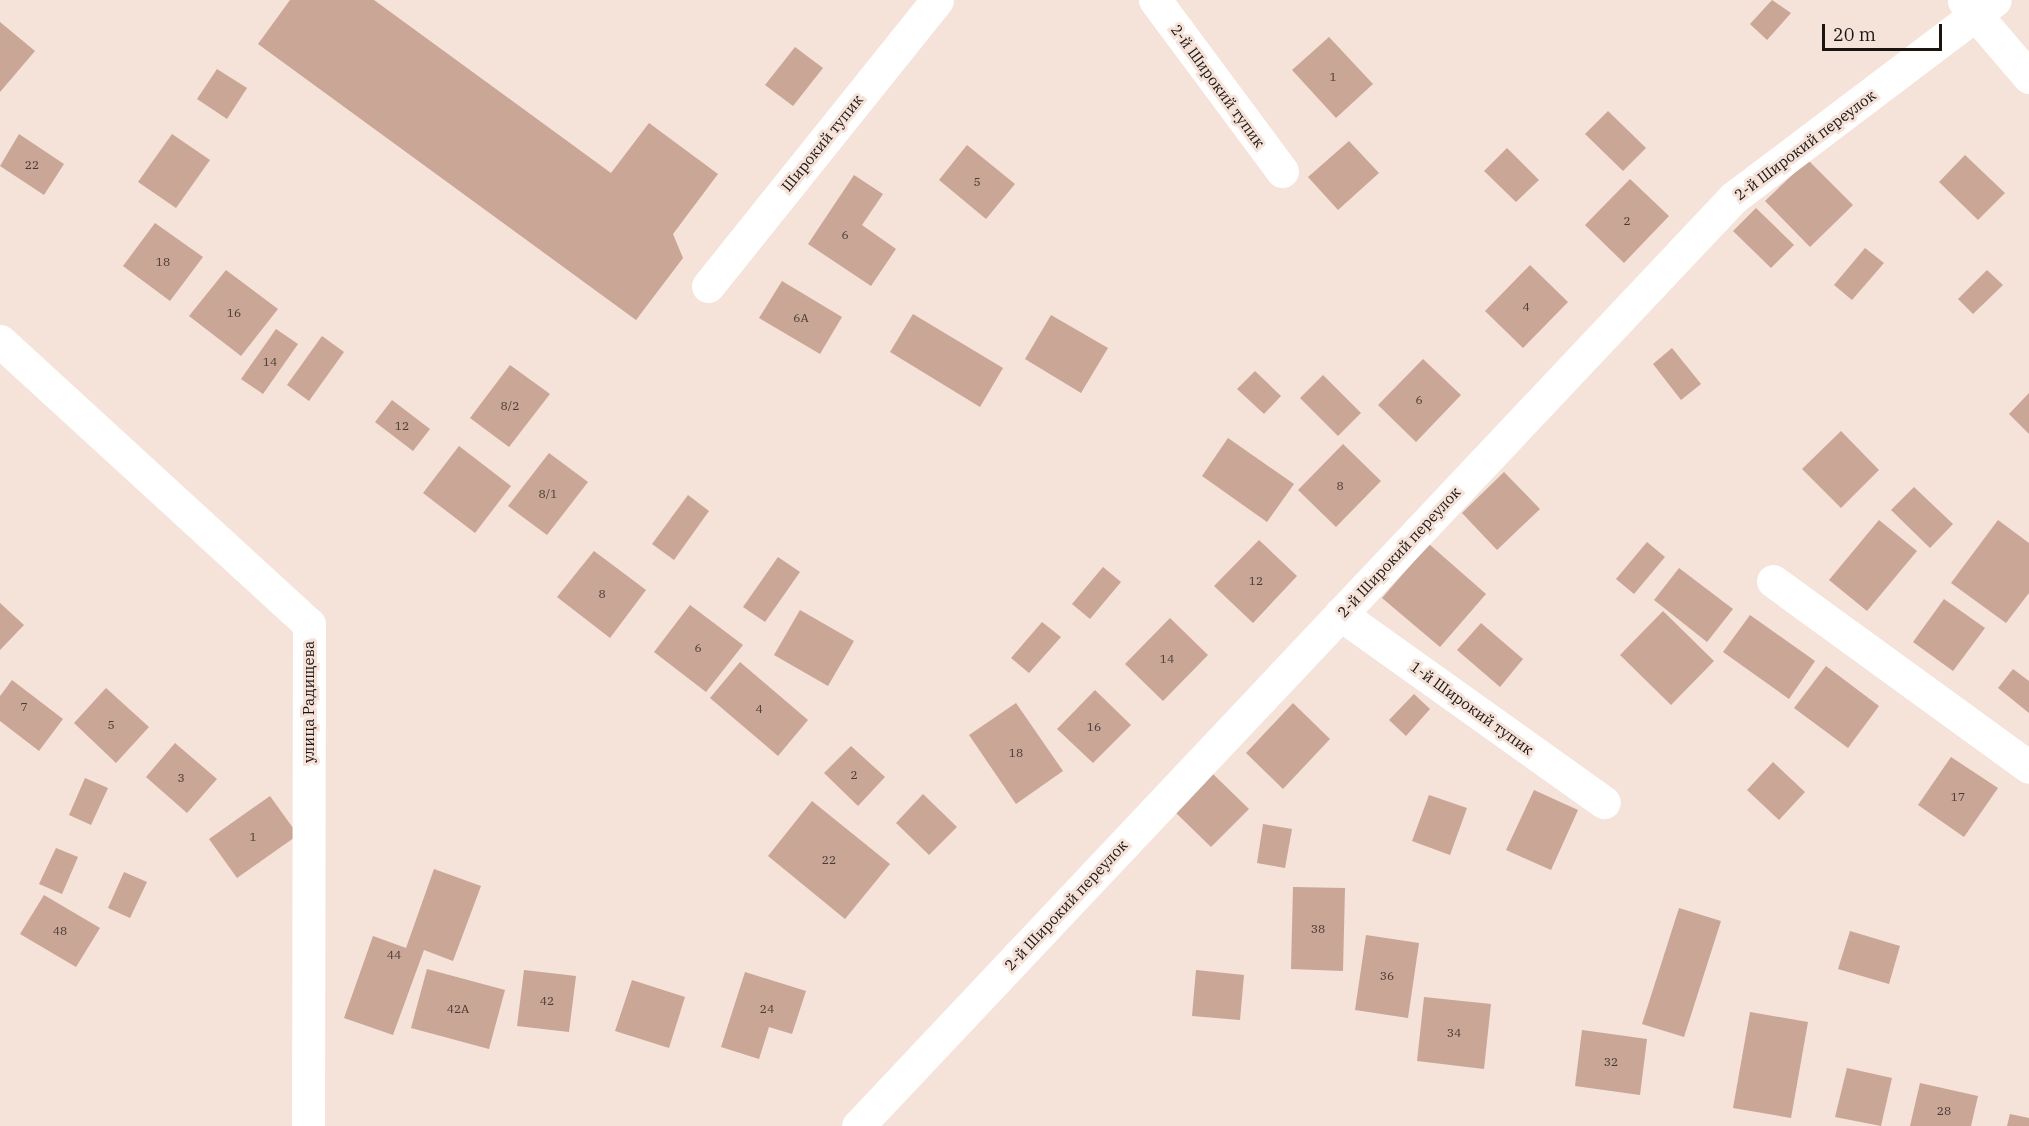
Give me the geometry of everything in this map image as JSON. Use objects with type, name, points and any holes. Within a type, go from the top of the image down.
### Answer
[{"type":"street","name":"Широкий тупик","points":[[708,286],[937,0]]},
{"type":"street","name":"2-й Широкий тупик","points":[[1155,0],[1282,171]]},
{"type":"street","points":[[1978,6],[2029,77]]},
{"type":"street","name":"2-й Широкий переулок","points":[[858,1126],[1733,198],[1978,6]]},
{"type":"street","name":"улица Радищева","points":[[0,341],[309,624],[308,1126]]},
{"type":"street","points":[[1773,581],[2029,767]]},
{"type":"street","name":"1-й Широкий тупик","points":[[1340,614],[1604,802]]},
{"type":"building","points":[[290,0],[374,0],[611,173],[649,123],[718,174],[673,234],[683,258],[636,320],[258,44]]},
{"type":"building","points":[[1772,0],[1791,13],[1767,40],[1750,24]]},
{"type":"building","points":[[0,22],[35,51],[0,92]]},
{"type":"building","points":[[1329,37],[1373,84],[1336,118],[1292,70]]},
{"type":"building","points":[[795,47],[823,68],[793,106],[765,85]]},
{"type":"building","points":[[217,69],[247,88],[227,119],[197,99]]},
{"type":"building","points":[[1608,111],[1646,148],[1623,171],[1585,134]]},
{"type":"building","points":[[19,134],[64,164],[44,195],[0,166]]},
{"type":"building","points":[[172,134],[210,160],[176,208],[138,182]]},
{"type":"building","points":[[1349,141],[1379,173],[1338,210],[1308,177]]},
{"type":"building","points":[[967,145],[1015,184],[986,219],[939,180]]},
{"type":"building","points":[[1507,148],[1539,180],[1516,202],[1484,171]]},
{"type":"building","points":[[1965,155],[2005,193],[1978,220],[1939,182]]},
{"type":"building","points":[[1808,160],[1853,205],[1810,247],[1765,201]]},
{"type":"building","points":[[854,175],[883,194],[862,225],[896,249],[871,286],[808,244]]},
{"type":"building","points":[[1630,179],[1669,216],[1624,263],[1585,225]]},
{"type":"building","points":[[1756,208],[1794,245],[1771,268],[1733,231]]},
{"type":"building","points":[[155,223],[203,257],[170,301],[123,266]]},
{"type":"building","points":[[1865,248],[1884,263],[1852,300],[1834,285]]},
{"type":"building","points":[[1530,265],[1568,302],[1523,348],[1485,311]]},
{"type":"building","points":[[226,270],[278,309],[241,356],[189,316]]},
{"type":"building","points":[[1987,270],[2003,285],[1973,314],[1958,299]]},
{"type":"building","points":[[782,281],[842,317],[820,354],[759,318]]},
{"type":"building","points":[[913,314],[1003,368],[980,407],[890,352]]},
{"type":"building","points":[[1051,315],[1108,348],[1081,393],[1025,359]]},
{"type":"building","points":[[276,329],[298,344],[263,394],[241,379]]},
{"type":"building","points":[[322,336],[344,352],[309,401],[287,385]]},
{"type":"building","points":[[1672,348],[1701,384],[1681,400],[1653,364]]},
{"type":"building","points":[[1423,359],[1461,395],[1416,442],[1378,405]]},
{"type":"building","points":[[510,365],[550,394],[509,447],[470,418]]},
{"type":"building","points":[[1255,371],[1281,396],[1264,414],[1237,389]]},
{"type":"building","points":[[1323,375],[1361,413],[1338,436],[1300,398]]},
{"type":"building","points":[[2029,393],[2029,434],[2009,414]]},
{"type":"building","points":[[392,400],[430,429],[413,451],[375,422]]},
{"type":"building","points":[[1841,431],[1879,470],[1841,508],[1802,469]]},
{"type":"building","points":[[1228,438],[1294,484],[1267,522],[1202,476]]},
{"type":"building","points":[[1343,444],[1381,481],[1336,527],[1298,490]]},
{"type":"building","points":[[459,446],[511,486],[475,533],[423,493]]},
{"type":"building","points":[[549,453],[588,482],[547,535],[508,506]]},
{"type":"building","points":[[1504,472],[1540,509],[1497,550],[1462,513]]},
{"type":"building","points":[[1914,487],[1953,524],[1930,548],[1891,510]]},
{"type":"building","points":[[688,495],[709,511],[674,560],[652,544]]},
{"type":"building","points":[[1879,520],[1917,551],[1867,611],[1829,580]]},
{"type":"building","points":[[1998,520],[2029,543],[2029,593],[2006,623],[1951,583]]},
{"type":"building","points":[[1259,540],[1297,576],[1253,623],[1214,586]]},
{"type":"building","points":[[1647,542],[1665,557],[1634,594],[1616,579]]},
{"type":"building","points":[[1429,544],[1486,594],[1440,647],[1382,598]]},
{"type":"building","points":[[594,551],[646,590],[610,638],[557,597]]},
{"type":"building","points":[[778,557],[800,572],[765,622],[743,607]]},
{"type":"building","points":[[1103,567],[1121,582],[1090,619],[1072,604]]},
{"type":"building","points":[[1679,568],[1733,609],[1707,642],[1654,600]]},
{"type":"building","points":[[1944,599],[1985,628],[1953,671],[1913,642]]},
{"type":"building","points":[[0,603],[24,625],[0,650]]},
{"type":"building","points":[[690,605],[743,645],[706,692],[654,652]]},
{"type":"building","points":[[800,610],[854,641],[828,686],[774,655]]},
{"type":"building","points":[[1663,611],[1714,661],[1671,705],[1620,655]]},
{"type":"building","points":[[1750,615],[1815,661],[1789,699],[1723,652]]},
{"type":"building","points":[[1170,618],[1208,655],[1163,701],[1125,664]]},
{"type":"building","points":[[1042,622],[1061,637],[1029,673],[1011,658]]},
{"type":"building","points":[[1481,623],[1523,659],[1500,687],[1457,650]]},
{"type":"building","points":[[740,662],[808,720],[778,756],[710,698]]},
{"type":"building","points":[[1826,666],[1879,706],[1848,748],[1794,708]]},
{"type":"building","points":[[2013,669],[2029,681],[2029,713],[1998,688]]},
{"type":"building","points":[[12,680],[63,719],[39,751],[0,721],[0,696]]},
{"type":"building","points":[[106,688],[149,727],[116,763],[74,723]]},
{"type":"building","points":[[1095,690],[1131,725],[1093,763],[1057,729]]},
{"type":"building","points":[[1414,694],[1430,709],[1406,736],[1389,720]]},
{"type":"building","points":[[1016,703],[1063,771],[1016,804],[969,735]]},
{"type":"building","points":[[1293,703],[1330,739],[1283,789],[1246,753]]},
{"type":"building","points":[[175,743],[217,779],[187,813],[146,777]]},
{"type":"building","points":[[851,746],[885,777],[858,806],[824,773]]},
{"type":"building","points":[[1951,757],[1998,788],[1964,837],[1918,805]]},
{"type":"building","points":[[1773,762],[1805,792],[1779,820],[1747,790]]},
{"type":"building","points":[[1213,774],[1249,809],[1211,847],[1176,813]]},
{"type":"building","points":[[85,778],[108,788],[91,825],[69,815]]},
{"type":"building","points":[[1534,790],[1578,810],[1551,870],[1506,850]]},
{"type":"building","points":[[923,794],[957,827],[929,855],[896,823]]},
{"type":"building","points":[[1429,795],[1467,808],[1450,855],[1412,841]]},
{"type":"building","points":[[270,796],[298,835],[237,878],[209,839]]},
{"type":"building","points":[[812,801],[890,864],[845,919],[768,856]]},
{"type":"building","points":[[1263,824],[1292,829],[1285,868],[1257,863]]},
{"type":"building","points":[[56,848],[78,857],[62,894],[39,884]]},
{"type":"building","points":[[434,869],[481,886],[453,961],[424,950],[393,1035],[344,1018],[373,936],[406,948]]},
{"type":"building","points":[[124,872],[147,882],[130,918],[108,908]]},
{"type":"building","points":[[1293,887],[1345,888],[1343,971],[1291,969]]},
{"type":"building","points":[[44,895],[100,928],[76,967],[20,934]]},
{"type":"building","points":[[1679,908],[1721,921],[1684,1037],[1642,1024]]},
{"type":"building","points":[[1850,931],[1900,946],[1889,984],[1838,969]]},
{"type":"building","points":[[1366,935],[1419,943],[1408,1018],[1355,1010]]},
{"type":"building","points":[[427,969],[505,990],[489,1049],[411,1028]]},
{"type":"building","points":[[524,970],[576,976],[569,1032],[517,1026]]},
{"type":"building","points":[[1196,970],[1244,975],[1240,1020],[1192,1016]]},
{"type":"building","points":[[745,972],[806,991],[792,1034],[769,1027],[759,1059],[721,1047]]},
{"type":"building","points":[[632,980],[685,997],[669,1048],[615,1031]]},
{"type":"building","points":[[1424,997],[1491,1004],[1484,1069],[1417,1061]]},
{"type":"building","points":[[1750,1012],[1808,1022],[1791,1118],[1733,1108]]},
{"type":"building","points":[[1582,1030],[1647,1039],[1640,1095],[1575,1086]]},
{"type":"building","points":[[1847,1068],[1892,1078],[1881,1126],[1835,1117]]},
{"type":"building","points":[[1920,1083],[1978,1096],[1971,1126],[1910,1126]]},
{"type":"building","points":[[2010,1114],[2029,1118],[2029,1126],[2007,1126]]}]
